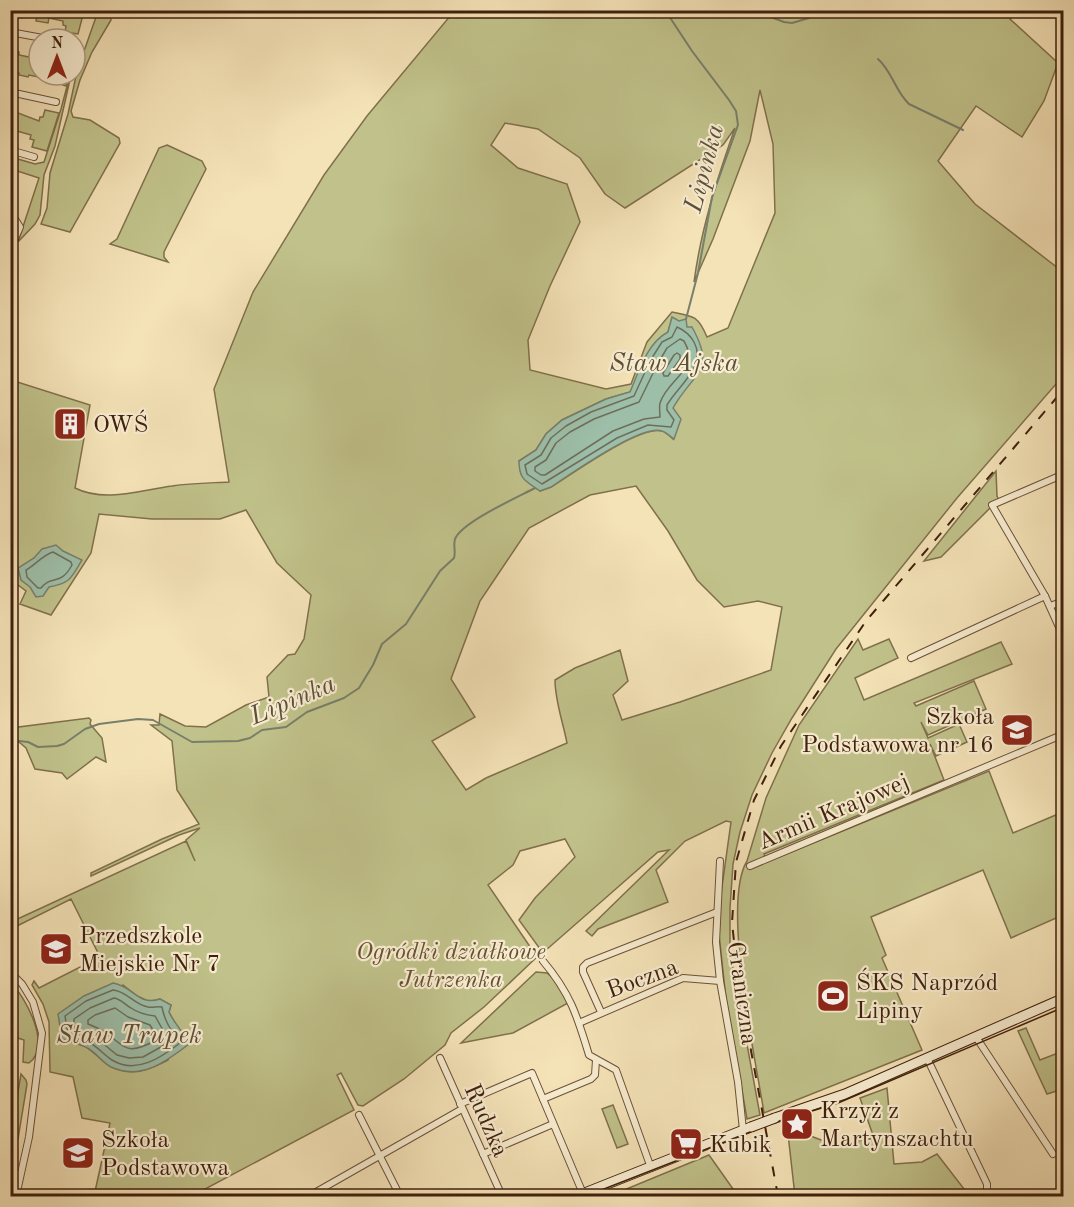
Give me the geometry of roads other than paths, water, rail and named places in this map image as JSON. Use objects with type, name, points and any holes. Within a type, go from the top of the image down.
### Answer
[{"type":"street","points":[[10,33],[27,36]]},
{"type":"street","points":[[1064,78],[1060,92],[1064,98]]},
{"type":"street","points":[[10,92],[56,102]]},
{"type":"street","points":[[10,150],[34,157]]},
{"type":"street","points":[[10,218],[15,219],[20,227],[10,250]]},
{"type":"street","points":[[1064,474],[992,505],[1046,596],[1064,639]]},
{"type":"street","points":[[910,658],[1046,596]]},
{"type":"street","points":[[1050,606],[1064,601]]},
{"type":"street","name":"Armii Krajowej","points":[[750,866],[1064,734]]},
{"type":"street","name":"Graniczna","points":[[720,861],[716,942],[720,981],[747,1129]]},
{"type":"street","points":[[601,1012],[583,972],[583,967],[587,963],[717,912]]},
{"type":"street","points":[[543,961],[560,981],[579,1023],[589,1055],[616,1070],[651,1168]]},
{"type":"street","points":[[10,972],[22,984],[33,1002],[42,1033],[29,1137],[16,1197]]},
{"type":"street","name":"Boczna","points":[[579,1023],[683,978],[720,981]]},
{"type":"street","points":[[309,1197],[381,1156],[461,1106],[532,1073],[581,1196],[747,1129],[845,1094],[1064,998]]},
{"type":"street","points":[[976,1037],[1053,1154]]},
{"type":"street","name":"Rudzka","points":[[440,1058],[502,1197]]},
{"type":"street","points":[[927,1059],[987,1184],[987,1197]]},
{"type":"street","points":[[543,1100],[591,1079],[595,1075],[596,1060]]},
{"type":"street","points":[[359,1115],[400,1197]]},
{"type":"street","points":[[483,1154],[553,1124]]},
{"type":"water","name":"Staw Ajska","points":[[672,317],[679,321],[686,319],[687,327],[692,327],[703,353],[700,370],[673,408],[681,419],[674,439],[662,431],[652,431],[606,451],[551,487],[540,491],[527,482],[520,472],[519,461],[536,450],[546,434],[562,420],[606,399],[630,392],[644,358],[654,343],[668,332]]},
{"type":"water","points":[[56,545],[82,560],[70,579],[62,584],[49,587],[43,596],[36,597],[30,587],[21,580],[18,568],[34,558],[42,549]]},
{"type":"water","name":"Staw Trupek","points":[[113,983],[146,1000],[160,999],[171,1005],[169,1012],[189,1044],[172,1057],[153,1067],[133,1072],[111,1067],[89,1049],[62,1039],[58,1014],[84,996]]},
{"type":"waterway","name":"Lipinka","points":[[665,10],[736,111],[738,125],[712,197],[698,273],[686,319]]},
{"type":"waterway","points":[[752,10],[784,22],[792,23],[809,18]]},
{"type":"waterway","points":[[878,59],[909,104],[963,130]]},
{"type":"waterway","name":"Lipinka","points":[[10,740],[28,742],[38,747],[57,746],[64,744],[85,729],[99,724],[138,719],[153,720],[192,742],[238,741],[250,738],[262,730],[286,727],[307,712],[344,698],[359,688],[382,644],[406,624],[440,571],[454,558],[454,541],[460,532],[479,518],[535,488]]},
{"type":"tram line","points":[[586,1196],[776,1122],[838,1103],[1064,1007]]},
{"type":"railway","points":[[778,1196],[739,986],[732,923],[736,862],[754,800],[781,746],[866,621],[1064,389]]},
{"type":"place","name":"OWŚ","points":[[70,424]]},
{"type":"place","name":"Szkoła Podstawowa nr 16","points":[[1017,730]]},
{"type":"place","name":"Przedszkole Miejskie Nr 7","points":[[56,949]]},
{"type":"place","name":"ŚKS Naprzód Lipiny","points":[[833,996]]},
{"type":"place","name":"Krzyż z Martynszachtu","points":[[797,1124]]},
{"type":"place","name":"Kubik","points":[[686,1144]]},
{"type":"place","name":"Szkoła Podstawowa","points":[[78,1153]]},
{"type":"park label","name":"Ogródki działkowe Jutrzenka","points":[[451,965]]}]
